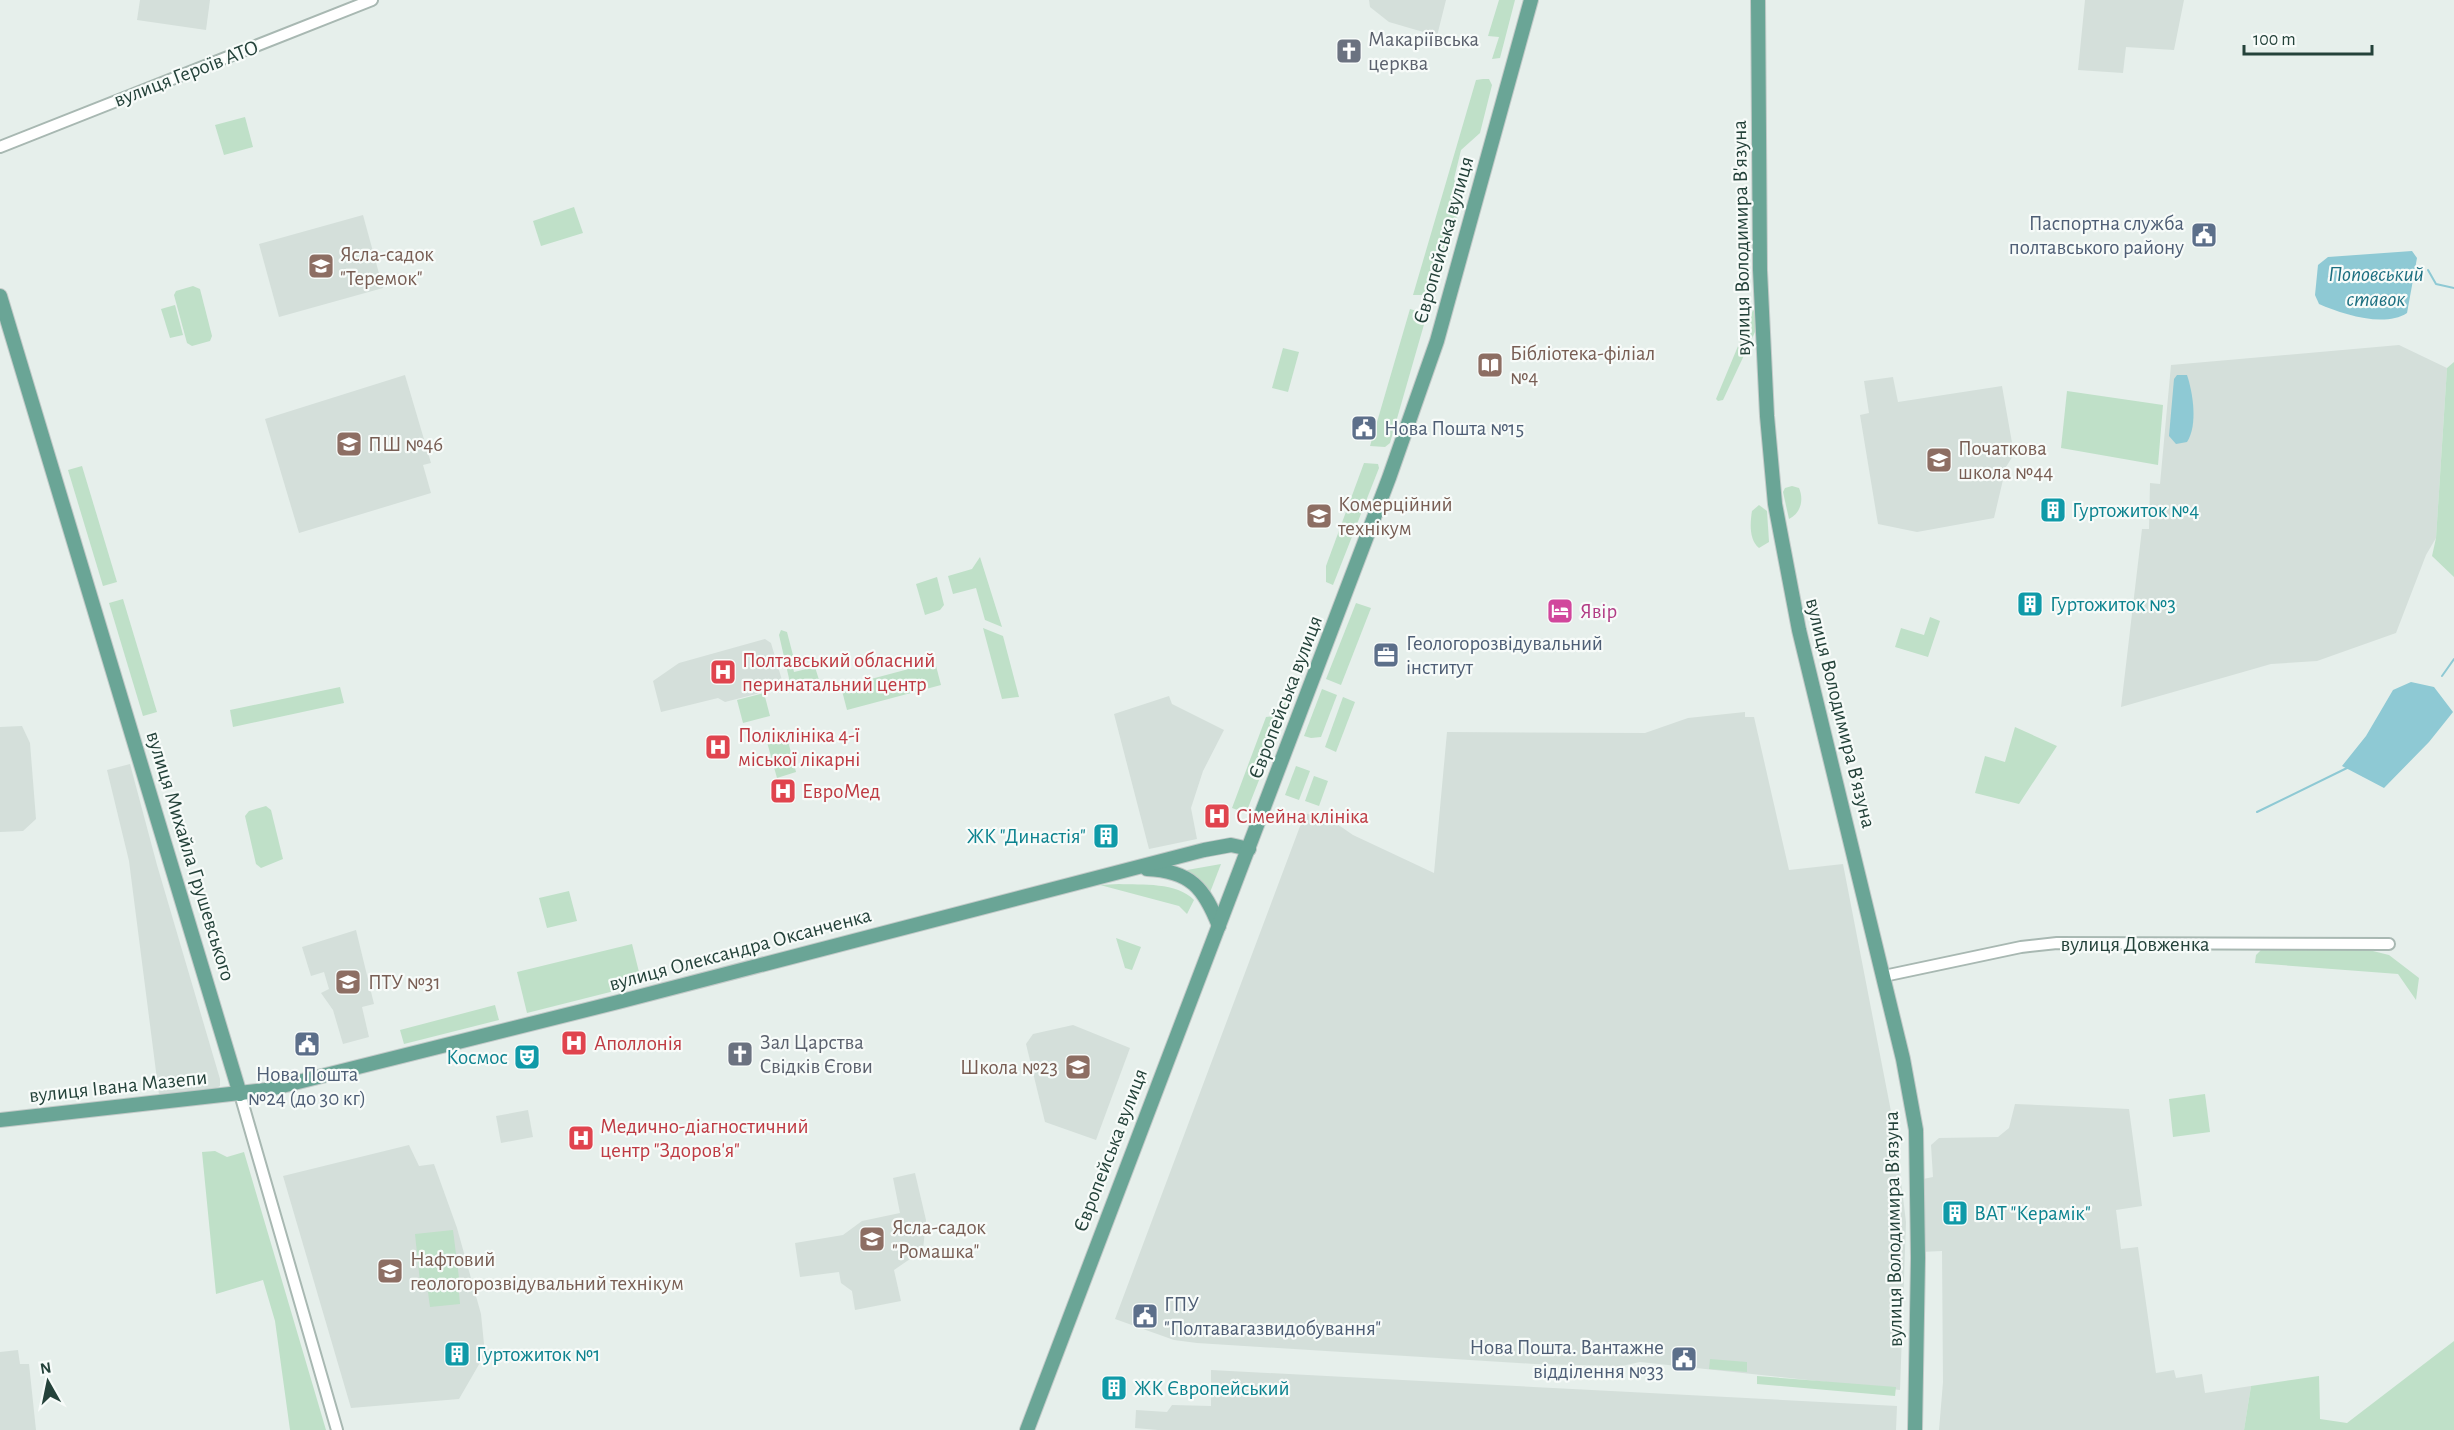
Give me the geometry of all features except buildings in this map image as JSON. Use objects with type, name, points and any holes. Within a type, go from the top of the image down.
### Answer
[{"type":"main road","name":"Європейська вулиця","points":[[1027,1430],[1337,620],[1437,341],[1532,0]]},
{"type":"main road","name":"вулиця Володимира В'язуна","points":[[1758,0],[1760,270],[1767,416],[1775,504],[1799,630],[1884,976],[1916,1130],[1918,1258],[1915,1430]]},
{"type":"main road","name":"вулиця Михайла Грушевського","points":[[0,296],[240,1094]]},
{"type":"main road","name":"вулиця Олександра Оксанченка","points":[[240,1094],[295,1084],[587,1011],[1136,868],[1231,845],[1249,849]]},
{"type":"main road","points":[[1136,868],[1165,870],[1192,881],[1204,892],[1220,926]]},
{"type":"main road","name":"вулиця Івана Мазепи","points":[[0,1120],[240,1094]]},
{"type":"street","name":"вулиця Героїв АТО","points":[[0,147],[372,0]]},
{"type":"street","name":"вулиця Довженка","points":[[1884,976],[2020,946],[2057,943],[2390,944]]},
{"type":"street","name":"вулиця Михайла Грушевського","points":[[240,1094],[336,1430]]},
{"type":"shaded area","points":[[140,0],[210,0],[206,30],[137,20]]},
{"type":"shaded area","points":[[1369,0],[1446,0],[1437,36],[1389,22],[1370,7]]},
{"type":"shaded area","points":[[2085,0],[2184,0],[2174,50],[2126,47],[2123,73],[2078,70]]},
{"type":"shaded area","name":"Ясла-садок \"Теремок\"","points":[[363,215],[383,288],[279,317],[259,244]]},
{"type":"shaded area","points":[[2399,345],[2447,368],[2436,538],[2426,555],[2396,633],[2317,661],[2271,664],[2121,707],[2142,529],[2149,529],[2150,483],[2160,484],[2171,365]]},
{"type":"shaded area","name":"ПШ №46","points":[[405,375],[431,463],[423,465],[431,493],[299,533],[265,419]]},
{"type":"shaded area","name":"Початкова школа №44","points":[[1893,377],[1898,402],[2002,386],[2014,454],[2006,467],[1994,518],[1917,532],[1878,524],[1860,415],[1869,413],[1864,381]]},
{"type":"shaded area","name":"Полтавський обласний перинатальний центр","points":[[765,639],[771,643],[784,687],[725,702],[718,698],[661,712],[653,681],[679,663]]},
{"type":"shaded area","points":[[1169,696],[1172,704],[1224,730],[1203,771],[1191,808],[1197,839],[1149,849],[1114,714]]},
{"type":"shaded area","points":[[1745,712],[1745,717],[1754,717],[1789,870],[1843,864],[1895,1132],[1906,1222],[1900,1390],[1640,1362],[1622,1366],[1535,1364],[1197,1343],[1174,1340],[1115,1319],[1305,813],[1337,824],[1353,835],[1434,873],[1447,732],[1645,733],[1688,718]]},
{"type":"shaded area","points":[[22,726],[30,743],[36,819],[23,831],[0,832],[0,727]]},
{"type":"shaded area","points":[[130,764],[220,1079],[220,1086],[214,1089],[159,1095],[129,861],[107,770]]},
{"type":"shaded area","name":"ПТУ №31","points":[[356,930],[374,1004],[362,1007],[369,1037],[343,1044],[333,1010],[321,993],[329,989],[324,972],[311,976],[302,947]]},
{"type":"shaded area","name":"Школа №23","points":[[1073,1025],[1130,1048],[1096,1140],[1045,1122],[1026,1044],[1033,1034]]},
{"type":"shaded area","name":"ВАТ \"Керамік\"","points":[[2015,1104],[2129,1109],[2142,1206],[2116,1210],[2121,1249],[2138,1247],[2156,1373],[2174,1370],[2176,1378],[2202,1374],[2205,1393],[2251,1386],[2244,1430],[1939,1430],[1943,1382],[1942,1251],[1920,1252],[1918,1180],[1933,1177],[1931,1145],[1939,1138],[1998,1137],[2009,1128]]},
{"type":"shaded area","points":[[528,1110],[533,1137],[501,1143],[496,1116]]},
{"type":"shaded area","name":"Нафтовий геологорозвідувальний технікум","points":[[409,1145],[419,1166],[434,1164],[457,1228],[481,1314],[485,1354],[459,1399],[351,1408],[283,1176]]},
{"type":"shaded area","name":"Ясла-садок \"Ромашка\"","points":[[915,1173],[926,1220],[923,1250],[894,1270],[901,1301],[855,1310],[852,1291],[841,1283],[839,1272],[800,1277],[795,1243],[843,1235],[862,1221],[900,1213],[893,1178]]},
{"type":"shaded area","points":[[18,1350],[20,1364],[29,1364],[36,1430],[0,1430],[0,1352]]},
{"type":"shaded area","points":[[1211,1370],[1897,1406],[1896,1430],[1158,1430],[1135,1428],[1136,1410],[1167,1412],[1172,1405],[1211,1406]]},
{"type":"green space","points":[[1499,0],[1515,0],[1500,58],[1492,59],[1499,37],[1488,36]]},
{"type":"green space","points":[[1489,79],[1492,85],[1480,133],[1461,150],[1454,179],[1462,198],[1436,290],[1429,295],[1413,295],[1476,80]]},
{"type":"green space","points":[[245,117],[253,147],[224,155],[215,125]]},
{"type":"green space","points":[[574,207],[583,233],[541,246],[533,221]]},
{"type":"green space","points":[[193,286],[200,289],[212,336],[210,341],[192,346],[187,343],[174,295],[176,291]]},
{"type":"green space","points":[[175,305],[183,335],[170,338],[161,309]]},
{"type":"green space","points":[[1410,309],[1427,314],[1390,443],[1385,447],[1370,446]]},
{"type":"green space","points":[[1753,310],[1756,313],[1755,332],[1723,400],[1718,401],[1716,399]]},
{"type":"green space","points":[[1283,348],[1299,352],[1288,392],[1272,388]]},
{"type":"green space","points":[[2454,362],[2454,577],[2432,556],[2436,538],[2447,368]]},
{"type":"green space","points":[[2067,391],[2163,405],[2158,465],[2061,448]]},
{"type":"green space","points":[[1364,463],[1378,464],[1379,468],[1333,585],[1326,582],[1326,566]]},
{"type":"green space","points":[[82,466],[117,582],[103,586],[68,470]]},
{"type":"green space","points":[[1792,486],[1799,488],[1801,502],[1799,510],[1789,519],[1783,492],[1785,488]]},
{"type":"green space","points":[[1759,505],[1767,511],[1769,542],[1759,548],[1753,541],[1751,526],[1752,511]]},
{"type":"green space","points":[[980,557],[1002,627],[985,620],[976,588],[953,594],[948,576],[972,569]]},
{"type":"green space","points":[[937,577],[944,605],[940,610],[925,615],[916,584]]},
{"type":"green space","points":[[123,599],[157,712],[143,716],[109,603]]},
{"type":"green space","points":[[1356,603],[1371,608],[1341,685],[1326,679]]},
{"type":"green space","points":[[1930,617],[1940,621],[1928,657],[1895,647],[1901,628],[1924,635]]},
{"type":"green space","points":[[983,628],[1003,636],[1019,697],[1002,699]]},
{"type":"green space","points":[[781,630],[787,632],[795,663],[792,664],[794,672],[815,667],[819,680],[791,687],[779,635]]},
{"type":"green space","points":[[935,662],[941,685],[847,710],[841,687]]},
{"type":"green space","points":[[1294,675],[1299,679],[1246,813],[1232,808],[1266,717],[1280,715]]},
{"type":"green space","points":[[340,687],[344,703],[233,727],[230,710]]},
{"type":"green space","points":[[1322,689],[1337,695],[1321,737],[1304,736]]},
{"type":"green space","points":[[764,693],[770,716],[743,723],[737,700]]},
{"type":"green space","points":[[1343,697],[1355,702],[1336,752],[1325,747]]},
{"type":"green space","points":[[2015,727],[2057,746],[2019,804],[1975,793],[1985,756],[2005,762]]},
{"type":"green space","points":[[787,737],[796,772],[777,778],[767,742]]},
{"type":"green space","points":[[1296,766],[1310,771],[1299,800],[1285,795]]},
{"type":"green space","points":[[1314,776],[1328,781],[1319,806],[1305,801]]},
{"type":"green space","points":[[266,806],[271,810],[283,859],[261,868],[256,864],[245,816],[249,811]]},
{"type":"green space","points":[[1221,864],[1209,895],[1187,873],[1187,870]]},
{"type":"green space","points":[[1100,885],[1169,887],[1187,894],[1194,900],[1187,914],[1179,906]]},
{"type":"green space","points":[[569,891],[577,921],[547,928],[539,898]]},
{"type":"green space","points":[[1116,938],[1141,947],[1132,970],[1125,968]]},
{"type":"green space","points":[[632,944],[642,984],[527,1013],[517,972]]},
{"type":"green space","points":[[2261,950],[2369,950],[2389,955],[2419,978],[2416,1000],[2398,974],[2255,963],[2256,955]]},
{"type":"green space","points":[[495,1005],[499,1020],[404,1044],[400,1030]]},
{"type":"green space","points":[[2205,1094],[2210,1132],[2173,1137],[2169,1099]]},
{"type":"green space","points":[[215,1151],[227,1157],[244,1152],[326,1430],[290,1430],[275,1321],[263,1280],[216,1294],[202,1152]]},
{"type":"green space","points":[[453,1230],[459,1278],[420,1282],[415,1234]]},
{"type":"green space","points":[[458,1282],[460,1304],[430,1307],[427,1285]]},
{"type":"green space","points":[[2454,1341],[2454,1430],[2244,1430],[2251,1386],[2319,1376],[2320,1419],[2347,1423]]},
{"type":"green space","points":[[1710,1359],[1747,1362],[1747,1372],[1709,1369]]},
{"type":"green space","points":[[1757,1376],[1896,1387],[1895,1396],[1757,1384]]},
{"type":"water","name":"Поповський ставок","points":[[2412,251],[2417,258],[2407,313],[2387,319],[2363,318],[2319,304],[2315,295],[2318,265],[2328,257]]},
{"type":"water","points":[[2177,375],[2187,375],[2193,400],[2193,418],[2187,442],[2176,444],[2169,436],[2174,379]]},
{"type":"water","points":[[2411,682],[2434,687],[2453,712],[2429,742],[2384,788],[2342,766],[2366,736],[2393,690]]},
{"type":"waterway","points":[[2428,270],[2436,284],[2454,288]]},
{"type":"waterway","points":[[2442,676],[2454,659]]},
{"type":"waterway","points":[[2257,812],[2349,767]]},
{"type":"place","name":"Макаріївська церква","points":[[1349,51]]},
{"type":"place","name":"Паспортна служба полтавського району","points":[[2204,235]]},
{"type":"place","name":"Ясла-садок \"Теремок\"","points":[[321,266]]},
{"type":"place","name":"Бібліотека-філіал №4","points":[[1490,365]]},
{"type":"place","name":"Нова Пошта №15","points":[[1364,428]]},
{"type":"place","name":"ПШ №46","points":[[349,444]]},
{"type":"place","name":"Початкова школа №44","points":[[1939,460]]},
{"type":"place","name":"Гуртожиток №4","points":[[2053,510]]},
{"type":"place","name":"Комерційний технікум","points":[[1319,516]]},
{"type":"place","name":"Гуртожиток №3","points":[[2030,604]]},
{"type":"place","name":"Явір","points":[[1560,611]]},
{"type":"place","name":"Геологорозвідувальний інститут","points":[[1386,655]]},
{"type":"place","name":"Полтавський обласний перинатальний центр","points":[[723,672]]},
{"type":"place","name":"Поліклініка 4-ї міської лікарні","points":[[718,747]]},
{"type":"place","name":"ЕвроМед","points":[[783,791]]},
{"type":"place","name":"Сімейна клініка","points":[[1217,816]]},
{"type":"place","name":"ЖК \"Династія\"","points":[[1106,836]]},
{"type":"place","name":"ПТУ №31","points":[[348,982]]},
{"type":"place","name":"Аполлонія","points":[[574,1043]]},
{"type":"place","name":"Нова Пошта №24 (до 30 кг)","points":[[307,1044]]},
{"type":"place","name":"Зал Царства Cвідків Єгови","points":[[740,1054]]},
{"type":"place","name":"Космос","points":[[527,1057]]},
{"type":"place","name":"Школа №23","points":[[1078,1067]]},
{"type":"place","name":"Медично-діагностичний центр \"Здоров'я\"","points":[[581,1138]]},
{"type":"place","name":"ВАТ \"Керамік\"","points":[[1955,1213]]},
{"type":"place","name":"Ясла-садок \"Ромашка\"","points":[[872,1239]]},
{"type":"place","name":"Нафтовий геологорозвідувальний технікум","points":[[390,1271]]},
{"type":"place","name":"ГПУ \"Полтавагазвидобування\"","points":[[1145,1316]]},
{"type":"place","name":"Гуртожиток №1","points":[[457,1354]]},
{"type":"place","name":"Нова Пошта. Вантажне відділення №33","points":[[1684,1359]]},
{"type":"place","name":"ЖК Європейський","points":[[1114,1388]]}]
